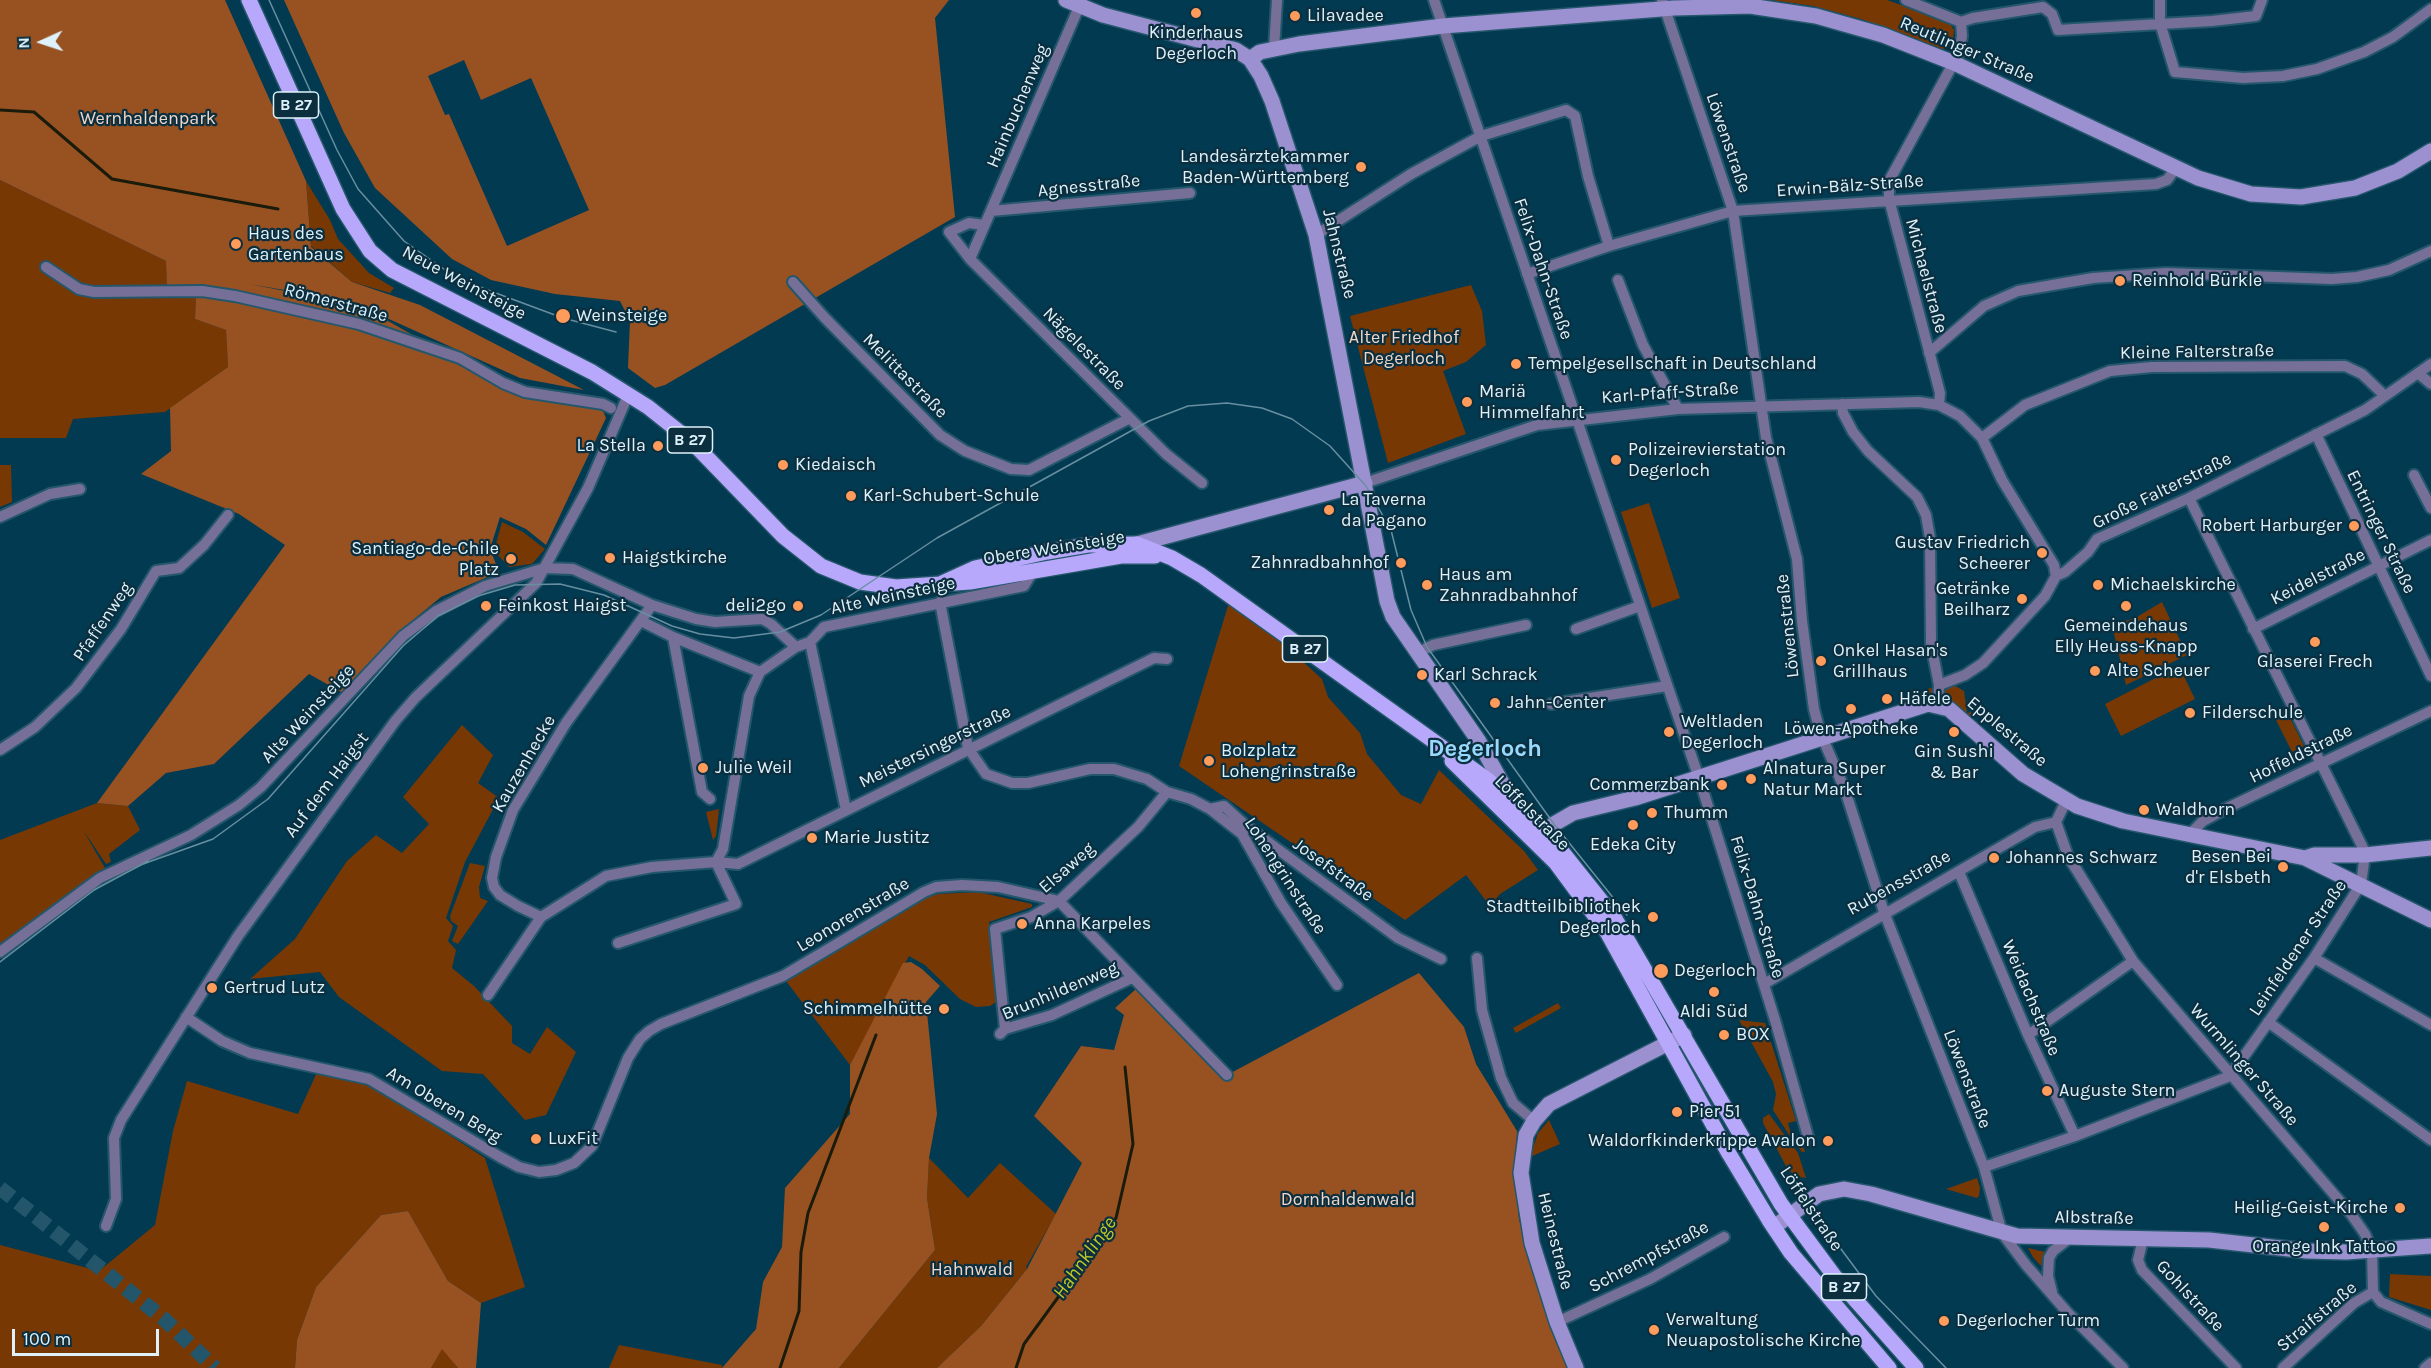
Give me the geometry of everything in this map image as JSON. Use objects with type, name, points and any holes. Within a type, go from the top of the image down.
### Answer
[{"type":"main road","name":"Neue Weinsteige","points":[[249,0],[343,209],[370,250],[393,270],[410,280],[592,372],[628,393]]},
{"type":"main road","name":"Obere Weinsteige","points":[[628,393],[670,422],[783,536],[821,566],[860,582],[896,587],[1032,573],[1099,560],[1143,555],[1173,558]]},
{"type":"main road","name":"Obere Weinsteige","points":[[942,583],[975,568],[1047,552],[1088,545],[1137,544],[1173,558],[1202,575],[1437,743]]},
{"type":"main road","points":[[1099,560],[1108,554],[1137,544]]},
{"type":"main road","name":"Löffelstraße","points":[[1437,743],[1488,780],[1513,803],[1540,838],[1607,932],[1728,1152],[1774,1227],[1813,1280],[1889,1368]]},
{"type":"main road","name":"Löffelstraße","points":[[1437,743],[1458,768],[1492,800],[1540,838],[1614,917],[1789,1216],[1835,1277],[1916,1368]]},
{"type":"street","points":[[1274,49],[1277,0]]},
{"type":"street","name":"Felix-Dahn-Straße","points":[[1434,0],[1666,686],[1699,777],[1764,984],[1809,1140]]},
{"type":"street","name":"Reutlinger Straße","points":[[1912,0],[1961,22]]},
{"type":"street","points":[[2160,0],[2160,23],[2175,72],[2243,78],[2283,76],[2317,69],[2364,52],[2393,37],[2431,9]]},
{"type":"street","points":[[1961,22],[2043,7],[2052,14],[2058,30],[2256,16],[2262,0]]},
{"type":"street","points":[[1076,2],[1127,22],[1220,45],[1250,58]]},
{"type":"street","name":"Hainbuchenweg","points":[[970,259],[1076,2]]},
{"type":"street","name":"Reutlinger Straße","points":[[1250,58],[1274,49],[1443,26],[1663,4],[1751,3],[1816,16],[1864,29],[1954,63],[2176,168],[2225,188],[2251,194],[2301,197],[2355,188],[2398,171],[2431,151]]},
{"type":"street","name":"Löwenstraße","points":[[1663,4],[1733,211],[1761,406],[1774,475],[1797,559],[1814,709],[1823,738],[1845,790],[1884,912],[1984,1167],[2002,1233]]},
{"type":"street","name":"Michaelstraße","points":[[1939,405],[1940,393],[1889,200],[1889,181],[1961,49],[1961,22]]},
{"type":"street","name":"Jahnstraße","points":[[1250,58],[1272,101],[1316,235],[1387,601],[1393,617],[1478,740],[1513,803]]},
{"type":"street","points":[[1316,235],[1411,174],[1481,136],[1566,110],[1575,116],[1588,176],[1609,246]]},
{"type":"street","name":"Erwin-Bälz-Straße","points":[[1527,274],[1609,246],[1733,211],[2156,184],[2167,180],[2176,168]]},
{"type":"street","name":"Agnesstraße","points":[[991,212],[1190,193]]},
{"type":"street","name":"Nägelestraße","points":[[984,225],[969,223],[949,232],[970,259],[1166,454],[1202,483]]},
{"type":"street","points":[[1929,352],[1984,306],[2018,291],[2093,278],[2166,273],[2332,279],[2357,277],[2389,270],[2431,251]]},
{"type":"street","name":"Römerstraße","points":[[46,267],[79,289],[94,292],[202,291],[235,296],[358,324],[460,358],[503,383],[525,392],[590,402],[611,408]]},
{"type":"street","points":[[1618,280],[1643,345],[1678,409]]},
{"type":"street","name":"Melittastraße","points":[[793,282],[825,318],[945,439],[965,451],[1011,469],[1029,470],[1130,418]]},
{"type":"street","name":"Große Falterstraße","points":[[1939,685],[1965,675],[1992,654],[2045,596],[2055,576],[2065,572],[2088,552],[2097,539],[2189,498],[2366,410],[2384,395],[2431,364]]},
{"type":"street","name":"Kleine Falterstraße","points":[[1982,438],[2025,405],[2110,371],[2152,367],[2344,366],[2362,374],[2384,395]]},
{"type":"street","points":[[2419,374],[2431,384]]},
{"type":"street","name":"Auf dem Haigst","points":[[106,1226],[116,1199],[114,1138],[121,1120],[282,873],[396,720],[416,697],[528,592],[545,568],[588,488],[628,393]]},
{"type":"street","name":"Karl-Pfaff-Straße","points":[[1137,544],[1365,483],[1538,425],[1678,409],[1918,402],[1939,405],[1960,416],[1982,438],[2002,480],[2054,565],[2055,576]]},
{"type":"street","points":[[1842,404],[1843,413],[1861,441],[1917,497],[1926,515],[1931,560],[1931,644],[1939,685],[1938,705]]},
{"type":"street","name":"Entringer Straße","points":[[2316,435],[2431,676]]},
{"type":"street","points":[[2414,476],[2431,508]]},
{"type":"street","points":[[0,517],[50,494],[80,489]]},
{"type":"street","points":[[2189,498],[2365,855]]},
{"type":"street","name":"Pfaffenweg","points":[[0,750],[35,726],[76,688],[121,629],[156,571],[178,568],[204,544],[228,515]]},
{"type":"street","name":"Keidelstraße","points":[[2253,629],[2431,540]]},
{"type":"street","name":"Alte Weinsteige","points":[[0,952],[100,878],[191,835],[239,805],[261,787],[403,636],[436,611],[485,586],[545,568],[573,569],[652,605],[696,619],[715,622],[762,620],[771,624],[796,647]]},
{"type":"street","name":"Alte Weinsteige","points":[[760,672],[796,647],[810,642],[824,627],[1024,586],[1032,573]]},
{"type":"street","name":"Lohengrinstraße","points":[[940,602],[968,748],[986,774],[1012,783],[1047,780],[1103,768],[1126,771],[1147,779],[1167,792],[1191,799],[1210,809],[1242,834],[1281,903],[1337,985]]},
{"type":"street","points":[[618,943],[736,903],[716,862],[723,849],[748,696],[760,672],[673,637],[641,621],[652,605]]},
{"type":"street","points":[[1576,629],[1640,606]]},
{"type":"street","name":"Kauzenhecke","points":[[541,917],[500,895],[494,887],[492,878],[496,857],[513,810],[561,732],[641,621]]},
{"type":"street","points":[[1417,653],[1433,645],[1526,625]]},
{"type":"street","points":[[673,637],[702,792],[710,799]]},
{"type":"street","points":[[810,642],[846,810]]},
{"type":"street","name":"Meistersingerstraße","points":[[541,917],[606,876],[652,867],[716,862],[738,864],[968,748],[1154,658],[1167,659]]},
{"type":"street","points":[[1551,704],[1666,686]]},
{"type":"street","name":"Epplestraße","points":[[1540,838],[1554,824],[1573,813],[1612,805],[1928,704],[1938,705],[1962,719],[1993,750],[2023,774],[2066,801],[2115,819],[2305,858],[2314,855],[2365,855],[2431,848]]},
{"type":"street","name":"Hoffeldstraße","points":[[2191,833],[2203,821],[2225,809],[2431,711]]},
{"type":"street","points":[[1460,758],[1472,750],[1478,740]]},
{"type":"street","name":"Jahnstraße","points":[[1485,755],[1492,800]]},
{"type":"street","name":"Elsaweg","points":[[1003,1031],[995,929],[1031,917],[1059,901],[1138,827],[1167,792]]},
{"type":"street","points":[[2056,822],[2066,801]]},
{"type":"street","name":"Josefstraße","points":[[1210,809],[1224,806],[1251,830],[1398,938],[1441,959]]},
{"type":"street","name":"Rubensstraße","points":[[1764,984],[1884,912],[2036,827],[2056,822]]},
{"type":"street","name":"Wurmlinger Straße","points":[[2056,822],[2068,856],[2085,887],[2133,961],[2351,1214],[2365,1234],[2372,1250],[2373,1292]]},
{"type":"street","name":"Leinfeldener Straße","points":[[2230,1076],[2314,958],[2361,884],[2365,855]]},
{"type":"street","points":[[2305,858],[2431,920]]},
{"type":"street","name":"Weidachstraße","points":[[1959,872],[2028,1035],[2075,1136]]},
{"type":"street","name":"Leonorenstraße","points":[[628,1058],[640,1039],[661,1024],[783,976],[936,887],[962,885],[998,887],[1059,901]]},
{"type":"street","points":[[1059,901],[1227,1075]]},
{"type":"street","points":[[488,995],[541,917]]},
{"type":"street","points":[[1477,958],[1482,1010],[1501,1078],[1514,1103],[1534,1120],[1549,1104],[1684,1035]]},
{"type":"street","points":[[2314,958],[2431,1025]]},
{"type":"street","points":[[2028,1035],[2133,961]]},
{"type":"street","name":"Brunhildenweg","points":[[1003,1031],[1052,1015],[1132,978]]},
{"type":"street","name":"Am Oberen Berg","points":[[186,1017],[222,1041],[250,1053],[271,1060],[369,1079],[500,1157],[519,1167],[540,1172],[556,1170],[574,1163],[592,1146],[628,1058]]},
{"type":"street","points":[[2268,1022],[2431,1140]]},
{"type":"street","points":[[1984,1167],[2075,1136],[2230,1076]]},
{"type":"street","name":"Heinestraße","points":[[1534,1120],[1526,1135],[1521,1154],[1523,1196],[1532,1243],[1557,1322],[1576,1368]]},
{"type":"street","name":"Albstraße","points":[[1774,1227],[1819,1194],[1844,1189],[1871,1194],[2017,1236],[2220,1241],[2307,1251],[2431,1246]]},
{"type":"street","points":[[2002,1233],[2052,1295],[2123,1368]]},
{"type":"street","name":"Schrempfstraße","points":[[1557,1322],[1650,1279],[1724,1237]]},
{"type":"street","points":[[2052,1295],[2048,1276],[2049,1258],[2053,1251],[2071,1237]]},
{"type":"street","name":"Gohlstraße","points":[[2143,1239],[2138,1260],[2142,1270],[2236,1368]]},
{"type":"street","points":[[2373,1292],[2381,1302],[2431,1324]]},
{"type":"street","name":"Straifstraße","points":[[2283,1368],[2354,1303],[2373,1292]]},
{"type":"street","points":[[2425,1368],[2431,1362]]},
{"type":"green space","name":"Wernhaldenpark","points":[[0,0],[225,0],[306,181],[311,247],[352,282],[420,305],[584,390],[520,378],[349,301],[249,284],[347,303],[381,317],[506,388],[601,406],[606,418],[546,545],[526,529],[500,517],[490,549],[499,572],[441,597],[396,634],[343,693],[309,674],[214,764],[166,773],[128,806],[97,803],[285,545],[239,514],[141,474],[171,451],[170,408],[228,367],[226,330],[195,319],[196,295],[167,295],[166,261],[0,180]]},
{"type":"green space","points":[[284,0],[949,0],[935,18],[955,217],[665,385],[655,388],[628,368],[630,321],[620,301],[555,294],[491,280],[452,259],[375,188],[344,133]],"holes":[[[464,60],[481,100],[531,78],[589,210],[507,246],[449,114],[445,115],[428,76]]]},
{"type":"green space","points":[[1771,0],[1887,0],[1949,22],[1954,30],[1953,40],[1949,47],[1943,49],[1861,19],[1813,6]]},
{"type":"green space","points":[[0,180],[166,261],[167,295],[196,295],[195,319],[226,330],[228,367],[165,412],[73,419],[66,438],[0,438]]},
{"type":"green space","points":[[306,181],[330,220],[338,239],[369,273],[394,288],[390,293],[352,282],[311,246]]},
{"type":"green space","name":"Alter Friedhof Degerloch","points":[[1471,285],[1482,311],[1486,345],[1466,362],[1443,371],[1466,434],[1388,463],[1350,316]]},
{"type":"green space","points":[[0,465],[11,465],[12,502],[0,507]]},
{"type":"green space","points":[[1649,503],[1680,598],[1652,608],[1621,512]]},
{"type":"green space","points":[[502,522],[523,532],[545,549],[532,564],[509,567],[494,551]]},
{"type":"green space","points":[[1231,596],[1322,679],[1328,697],[1360,733],[1367,754],[1401,795],[1421,804],[1439,770],[1524,851],[1538,870],[1500,894],[1490,906],[1466,875],[1405,920],[1179,766]]},
{"type":"green space","points":[[2162,602],[2187,655],[2126,685],[2112,625],[2135,618]]},
{"type":"green space","points":[[2179,666],[2195,699],[2121,736],[2105,704]]},
{"type":"green space","points":[[1952,684],[1964,691],[1967,713],[1971,712],[1972,716],[1970,719],[1946,699],[1944,692]]},
{"type":"green space","points":[[1930,688],[1935,690],[1931,698],[1899,705],[1898,703]]},
{"type":"green space","points":[[2286,710],[2304,746],[2292,752],[2274,716]]},
{"type":"green space","points":[[462,725],[493,755],[478,783],[499,798],[465,862],[446,918],[453,926],[448,941],[456,950],[452,968],[474,986],[512,1026],[512,1043],[530,1054],[547,1027],[576,1052],[546,1115],[525,1120],[483,1074],[442,1071],[339,997],[320,972],[250,979],[295,939],[347,861],[376,835],[402,853],[429,824],[403,797]]},
{"type":"green space","points":[[97,803],[128,806],[140,830],[109,854],[111,862],[106,864],[83,830],[105,868],[0,944],[0,840]]},
{"type":"green space","points":[[719,809],[716,836],[713,840],[706,812]]},
{"type":"green space","points":[[470,863],[485,866],[479,887],[480,898],[488,901],[458,944],[452,941],[458,926],[451,921],[450,916]]},
{"type":"green space","points":[[978,892],[1032,904],[1032,907],[989,922],[996,1002],[990,1006],[976,1007],[960,999],[925,965],[909,956],[850,1065],[786,981],[923,899],[938,894]]},
{"type":"green space","points":[[911,962],[940,986],[926,1002],[937,1114],[929,1158],[927,1198],[935,1250],[839,1368],[722,1368],[756,1329],[763,1282],[782,1247],[785,1188],[850,1114],[850,1065],[903,963]]},
{"type":"green space","name":"Dornhaldenwald","points":[[1419,973],[1464,1027],[1476,1064],[1517,1131],[1515,1177],[1519,1220],[1569,1368],[937,1368],[981,1326],[1027,1269],[1082,1163],[1034,1116],[1081,1046],[1114,1050],[1124,1015],[1115,1008],[1136,989],[1227,1075]]},
{"type":"green space","points":[[1558,1003],[1561,1008],[1516,1033],[1513,1028]]},
{"type":"green space","points":[[1739,1020],[1765,1023],[1796,1121],[1788,1123],[1792,1138],[1801,1137],[1805,1152],[1802,1152],[1793,1141],[1773,1110],[1776,1094],[1773,1082]]},
{"type":"green space","points":[[319,1068],[357,1076],[485,1158],[525,1287],[481,1303],[448,1281],[408,1211],[381,1215],[316,1287],[297,1340],[295,1368],[0,1368],[0,1245],[99,1271],[155,1225],[173,1131],[187,1081],[298,1114]]},
{"type":"green space","points":[[1769,1114],[1798,1153],[1806,1178],[1795,1176],[1787,1168],[1763,1123],[1763,1118]]},
{"type":"green space","points":[[1549,1120],[1560,1144],[1530,1157],[1538,1133]]},
{"type":"green space","name":"Hahnwald","points":[[929,1158],[968,1198],[1000,1163],[1056,1214],[1026,1267],[1027,1269],[981,1326],[937,1368],[839,1368],[935,1250],[927,1198]]},
{"type":"green space","points":[[1977,1178],[1980,1188],[1977,1198],[1946,1189]]},
{"type":"green space","points":[[408,1211],[448,1281],[481,1303],[476,1368],[458,1368],[442,1349],[431,1368],[295,1368],[297,1340],[316,1287],[381,1215]]},
{"type":"green space","points":[[2028,1248],[2045,1252],[2041,1266],[2033,1257]]},
{"type":"green space","points":[[2390,1274],[2431,1276],[2431,1310],[2389,1297]]},
{"type":"green space","points":[[619,1345],[722,1365],[722,1368],[609,1368]]},
{"type":"green space","points":[[442,1348],[458,1368],[431,1368]]},
{"type":"waterway","points":[[0,110],[34,112],[112,179],[278,209]]},
{"type":"waterway","points":[[780,1368],[799,1311],[801,1252],[808,1213],[876,1035]]},
{"type":"waterway","name":"Hahnklinge","points":[[1016,1368],[1024,1344],[1116,1218],[1133,1144],[1125,1067]]},
{"type":"tunnel","points":[[0,1188],[164,1319],[215,1368]]},
{"type":"tram line","points":[[269,0],[337,150],[358,189],[404,241],[451,274],[485,289],[563,318],[616,332]]},
{"type":"tram line","points":[[143,864],[213,839],[268,799],[403,646],[438,616],[478,596],[515,585],[560,584],[604,595],[672,626],[700,634],[734,638],[780,632],[821,615],[937,538],[1149,421],[1188,406],[1227,403],[1262,408],[1292,419],[1330,446],[1366,486],[1391,530],[1411,610],[1427,647],[1554,824],[1627,915]]},
{"type":"tram line","points":[[0,962],[94,890],[148,861]]},
{"type":"tram line","points":[[1832,1237],[1876,1296],[1946,1368]]},
{"type":"place","name":"Kinderhaus Degerloch","points":[[1196,13]]},
{"type":"place","name":"Lilavadee","points":[[1295,16]]},
{"type":"place","name":"Landesärztekammer Baden-Württemberg","points":[[1361,167]]},
{"type":"place","name":"Haus des Gartenbaus","points":[[236,244]]},
{"type":"place","name":"Reinhold Bürkle","points":[[2120,281]]},
{"type":"place","name":"Weinsteige","points":[[563,316]]},
{"type":"place","name":"Tempelgesellschaft in Deutschland","points":[[1516,364]]},
{"type":"place","name":"Mariä Himmelfahrt","points":[[1467,402]]},
{"type":"place","name":"La Stella","points":[[658,446]]},
{"type":"place","name":"Polizeirevierstation Degerloch","points":[[1616,460]]},
{"type":"place","name":"Kiedaisch","points":[[783,465]]},
{"type":"place","name":"Karl-Schubert-Schule","points":[[851,496]]},
{"type":"place","name":"La Taverna da Pagano","points":[[1329,510]]},
{"type":"place","name":"Robert Harburger","points":[[2354,526]]},
{"type":"place","name":"Gustav Friedrich Scheerer","points":[[2042,553]]},
{"type":"place","name":"Haigstkirche","points":[[610,558]]},
{"type":"place","name":"Santiago-de-Chile Platz","points":[[511,559]]},
{"type":"place","name":"Zahnradbahnhof","points":[[1401,563]]},
{"type":"place","name":"Haus am Zahnradbahnhof","points":[[1427,585]]},
{"type":"place","name":"Michaelskirche","points":[[2098,585]]},
{"type":"place","name":"Getränke Beilharz","points":[[2022,599]]},
{"type":"place","name":"Feinkost Haigst","points":[[486,606]]},
{"type":"place","name":"deli2go","points":[[798,606]]},
{"type":"place","name":"Gemeindehaus Elly Heuss-Knapp","points":[[2126,606]]},
{"type":"place","name":"Glaserei Frech","points":[[2315,642]]},
{"type":"place","name":"Onkel Hasan's Grillhaus","points":[[1821,661]]},
{"type":"place","name":"Alte Scheuer","points":[[2095,671]]},
{"type":"place","name":"Karl Schrack","points":[[1422,675]]},
{"type":"place","name":"Häfele","points":[[1887,699]]},
{"type":"place","name":"Jahn-Center","points":[[1495,703]]},
{"type":"place","name":"Löwen-Apotheke","points":[[1851,709]]},
{"type":"place","name":"Filderschule","points":[[2190,713]]},
{"type":"place","name":"Weltladen Degerloch","points":[[1669,732]]},
{"type":"place","name":"Gin Sushi & Bar","points":[[1954,732]]},
{"type":"place","name":"Bolzplatz Lohengrinstraße","points":[[1209,761]]},
{"type":"place","name":"Julie Weil","points":[[703,768]]},
{"type":"place","name":"Alnatura Super Natur Markt","points":[[1751,779]]},
{"type":"place","name":"Commerzbank","points":[[1722,785]]},
{"type":"place","name":"Waldhorn","points":[[2144,810]]},
{"type":"place","name":"Thumm","points":[[1652,813]]},
{"type":"place","name":"Edeka City","points":[[1633,825]]},
{"type":"place","name":"Marie Justitz","points":[[812,838]]},
{"type":"place","name":"Johannes Schwarz","points":[[1994,858]]},
{"type":"place","name":"Besen Bei d'r Elsbeth","points":[[2283,867]]},
{"type":"place","name":"Stadtteilbibliothek Degerloch","points":[[1653,917]]},
{"type":"place","name":"Anna Karpeles","points":[[1022,924]]},
{"type":"place","name":"Degerloch","points":[[1661,971]]},
{"type":"place","name":"Gertrud Lutz","points":[[212,988]]},
{"type":"place","name":"Aldi Süd","points":[[1714,992]]},
{"type":"place","name":"Schimmelhütte","points":[[944,1009]]},
{"type":"place","name":"BOX","points":[[1724,1035]]},
{"type":"place","name":"Auguste Stern","points":[[2047,1091]]},
{"type":"place","name":"Pier 51","points":[[1677,1112]]},
{"type":"place","name":"LuxFit","points":[[536,1139]]},
{"type":"place","name":"Waldorfkinderkrippe Avalon","points":[[1828,1141]]},
{"type":"place","name":"Heilig-Geist-Kirche","points":[[2400,1208]]},
{"type":"place","name":"Orange Ink Tattoo","points":[[2324,1227]]},
{"type":"place","name":"Degerlocher Turm","points":[[1944,1321]]},
{"type":"place","name":"Verwaltung Neuapostolische Kirche","points":[[1654,1330]]},
{"type":"district","name":"Degerloch","points":[[1485,749]]}]
